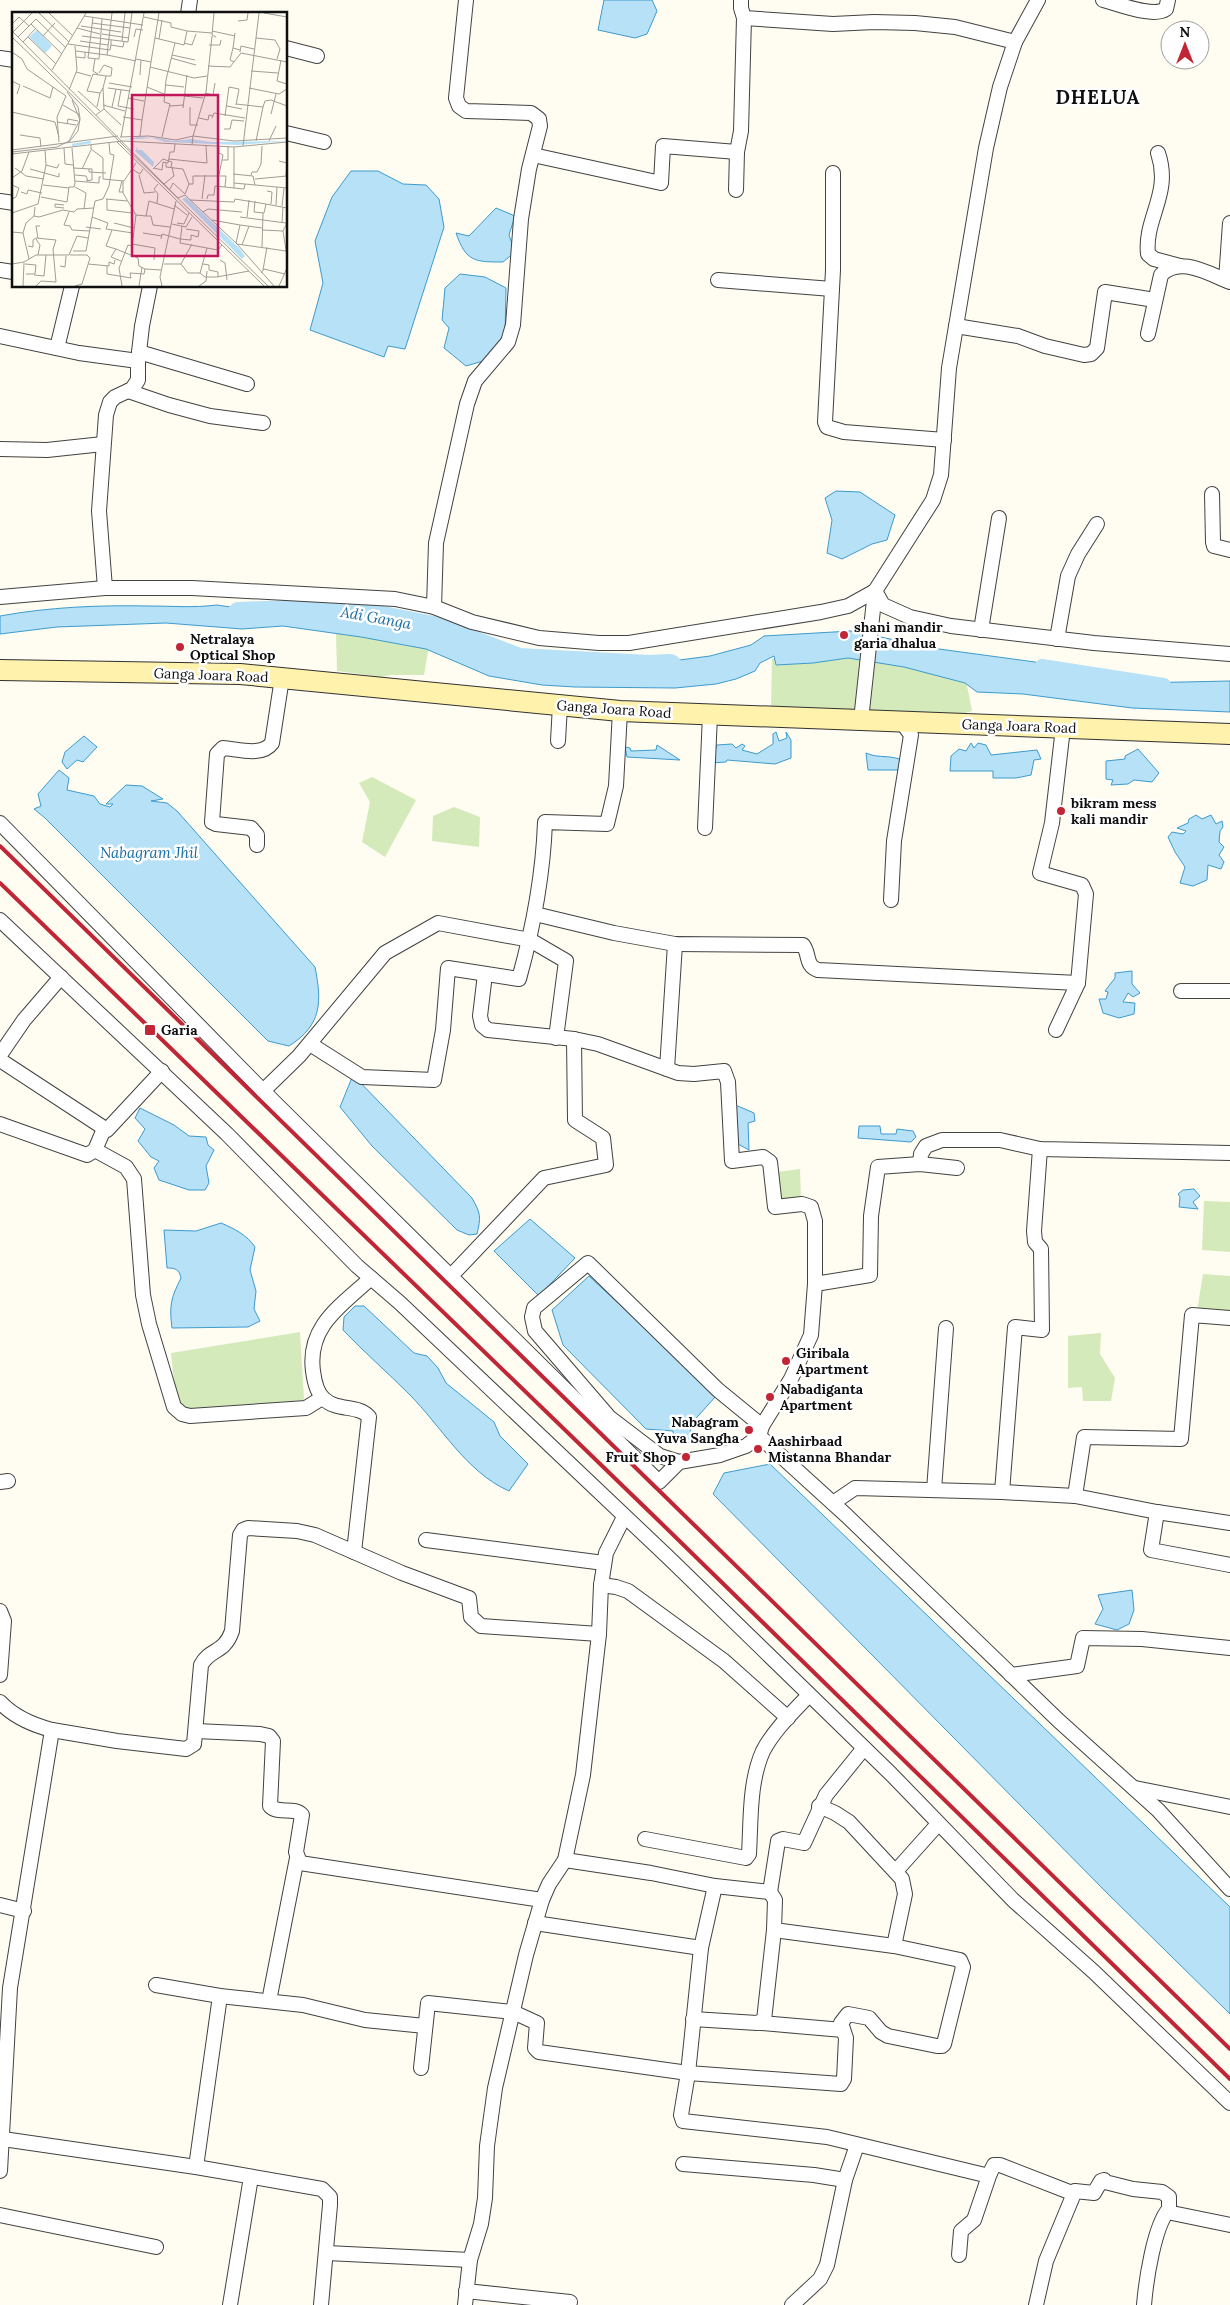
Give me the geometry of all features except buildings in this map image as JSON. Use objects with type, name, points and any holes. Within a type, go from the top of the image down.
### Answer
[{"type":"main road","name":"Ganga Joara Road","points":[[0,670],[240,674],[620,711],[1230,734]]},
{"type":"street","points":[[434,607],[436,543],[467,404],[475,381],[508,342],[514,325],[521,219],[540,126],[539,119],[531,113],[466,111],[459,106],[456,98],[466,0]]},
{"type":"street","points":[[736,190],[737,152],[741,132],[744,18],[741,0]]},
{"type":"street","points":[[861,720],[875,591],[933,500],[941,475],[945,408],[956,326],[986,148],[1000,87],[1015,42],[1038,0]]},
{"type":"street","points":[[1103,0],[1152,13],[1161,12],[1166,8],[1168,0]]},
{"type":"street","points":[[744,18],[833,24],[915,23],[955,27],[1015,42]]},
{"type":"street","points":[[288,49],[317,56]]},
{"type":"street","points":[[288,133],[324,142]]},
{"type":"street","points":[[533,155],[661,183],[663,146],[737,152]]},
{"type":"street","points":[[1158,153],[1164,176],[1148,240],[1148,254],[1154,259],[1193,268],[1228,281],[1230,223]]},
{"type":"street","points":[[833,173],[832,289],[825,422],[827,427],[844,432],[944,440]]},
{"type":"street","points":[[1148,334],[1162,275],[1168,268],[1180,266]]},
{"type":"street","points":[[718,280],[832,289]]},
{"type":"street","points":[[57,348],[72,288]]},
{"type":"street","points":[[105,588],[99,511],[106,415],[110,402],[115,397],[132,389],[138,380],[139,357],[150,288]]},
{"type":"street","points":[[956,326],[1018,336],[1045,346],[1084,355],[1092,354],[1097,348],[1105,292],[1155,300]]},
{"type":"street","points":[[0,336],[57,348],[139,357],[247,384]]},
{"type":"street","points":[[128,391],[169,406],[210,416],[263,423]]},
{"type":"street","points":[[0,449],[47,450],[103,444]]},
{"type":"street","points":[[1212,494],[1214,546],[1230,550]]},
{"type":"street","points":[[981,630],[999,518]]},
{"type":"street","points":[[1057,639],[1068,576],[1078,554],[1096,524]]},
{"type":"street","points":[[0,597],[105,588],[237,590],[285,595],[395,599],[434,607],[472,622],[539,638],[629,643],[821,612],[848,606],[875,591]]},
{"type":"street","points":[[875,591],[883,606],[910,617],[981,630],[1057,639],[1230,654]]},
{"type":"street","points":[[257,845],[257,834],[252,828],[212,822],[217,754],[223,748],[261,751],[270,746],[282,678]]},
{"type":"street","points":[[558,741],[560,705]]},
{"type":"street","points":[[310,1044],[362,1077],[434,1080],[443,1030],[448,968],[519,979],[530,940],[543,872],[545,822],[607,824],[616,786],[620,711]]},
{"type":"street","points":[[705,828],[710,715]]},
{"type":"street","points":[[891,900],[894,841],[911,735],[900,722]]},
{"type":"street","points":[[1056,1030],[1078,983],[1086,894],[1082,885],[1040,873],[1052,823],[1063,728]]},
{"type":"street","points":[[0,823],[263,1091],[659,1482],[679,1462]]},
{"type":"street","points":[[535,914],[614,933],[675,944],[803,946],[807,951],[808,962],[812,968],[818,970],[1078,983]]},
{"type":"street","points":[[0,920],[162,1071],[371,1278],[400,1303],[864,1748],[1013,1900],[1094,1972],[1230,2103]]},
{"type":"street","points":[[263,1091],[310,1044],[385,953],[438,922],[530,940],[566,961],[556,1038]]},
{"type":"street","points":[[667,1069],[675,944]]},
{"type":"street","points":[[485,974],[480,1016],[482,1025],[488,1030],[502,1033],[574,1039],[598,1044],[678,1074],[724,1071],[728,1082],[732,1160],[763,1157],[770,1162],[775,1207],[802,1204],[811,1207],[815,1221],[815,1284],[811,1335],[791,1379],[761,1431],[746,1446],[720,1455],[679,1462],[660,1456],[609,1417],[535,1331],[532,1317],[534,1308],[588,1263],[761,1431],[1011,1676],[1158,1810],[1230,1889]]},
{"type":"street","points":[[0,1055],[24,1020],[61,977]]},
{"type":"street","points":[[1181,991],[1230,991]]},
{"type":"street","points":[[450,1276],[544,1178],[606,1165],[603,1138],[575,1120],[574,1039]]},
{"type":"street","points":[[0,1060],[104,1129],[110,1129],[162,1071]]},
{"type":"street","points":[[0,1124],[82,1154],[92,1154],[104,1129]]},
{"type":"street","points":[[920,1164],[921,1154],[926,1146],[942,1140],[1000,1140],[1040,1149],[1230,1153]]},
{"type":"street","points":[[1002,1492],[1015,1327],[1042,1330],[1041,1249],[1035,1242],[1034,1231],[1040,1149]]},
{"type":"street","points":[[95,1150],[126,1167],[134,1179],[143,1295],[149,1324],[174,1407],[182,1414],[190,1416],[306,1408],[322,1398]]},
{"type":"street","points":[[815,1284],[870,1275],[871,1216],[878,1167],[920,1164],[956,1168]]},
{"type":"street","points":[[354,1552],[369,1417],[357,1410],[334,1406],[322,1398],[314,1379],[311,1355],[322,1324],[371,1278]]},
{"type":"street","points":[[1075,1496],[1084,1438],[1181,1439],[1192,1315],[1230,1318]]},
{"type":"street","points":[[934,1490],[946,1328]]},
{"type":"street","points":[[833,1502],[855,1488],[1002,1492],[1075,1496],[1157,1512],[1230,1523]]},
{"type":"street","points":[[1157,1512],[1151,1550],[1230,1565]]},
{"type":"street","points":[[570,2302],[466,2298],[470,2260],[481,2224],[485,2198],[490,2117],[535,1923],[549,1884],[565,1860],[583,1775],[599,1634],[604,1563],[606,1553],[624,1517]]},
{"type":"street","points":[[0,1702],[9,1712],[52,1730],[117,1741],[186,1749],[194,1744],[201,1665],[205,1658],[225,1646],[232,1631],[239,1545],[243,1530],[248,1528],[297,1531],[315,1535],[402,1573],[469,1598],[471,1617],[481,1626],[599,1634]]},
{"type":"street","points":[[426,1540],[604,1563]]},
{"type":"street","points":[[601,1585],[628,1591],[724,1661],[788,1718]]},
{"type":"street","points":[[0,1611],[4,1621],[0,1675]]},
{"type":"street","points":[[1011,1676],[1077,1666],[1083,1638],[1142,1639],[1230,1648]]},
{"type":"street","points":[[645,1838],[746,1858],[749,1854],[756,1769],[774,1735],[809,1695]]},
{"type":"street","points":[[0,2177],[6,2044],[6,1978],[24,1911],[33,1841],[52,1730]]},
{"type":"street","points":[[196,1731],[269,1736],[273,1741],[270,1806],[276,1810],[296,1811],[302,1814],[297,1858],[268,2001]]},
{"type":"street","points":[[761,2023],[765,2018],[774,1930],[775,1900],[770,1892],[778,1841],[783,1839],[804,1843],[819,1806],[835,1782],[864,1748]]},
{"type":"street","points":[[1134,1788],[1230,1808]]},
{"type":"street","points":[[819,1806],[849,1822],[902,1878],[905,1894],[894,1946]]},
{"type":"street","points":[[896,1871],[938,1824]]},
{"type":"street","points":[[297,1858],[300,1863],[306,1865],[542,1900]]},
{"type":"street","points":[[565,1860],[651,1873],[715,1886],[770,1892]]},
{"type":"street","points":[[715,1886],[701,1948],[688,2073],[681,2115],[683,2121],[803,2134],[981,2174],[990,2173]]},
{"type":"street","points":[[0,1905],[24,1911]]},
{"type":"street","points":[[535,1923],[701,1948]]},
{"type":"street","points":[[420,2068],[428,2003],[513,2012],[537,2023],[535,2048],[539,2052],[688,2073],[841,2084],[844,2079],[846,2038],[842,2028],[843,2019],[848,2014],[869,2018],[881,2032],[888,2036],[937,2046],[944,2044],[962,1963],[954,1958],[894,1946],[774,1930]]},
{"type":"street","points":[[156,1985],[220,1996],[303,2005],[365,2020],[425,2026]]},
{"type":"street","points":[[196,2166],[220,1996]]},
{"type":"street","points":[[693,2019],[844,2030]]},
{"type":"street","points":[[3,2139],[196,2166],[322,2189],[330,2197],[330,2205],[321,2305]]},
{"type":"street","points":[[800,2303],[820,2279],[827,2265],[845,2180],[858,2145]]},
{"type":"street","points":[[683,2164],[804,2174],[845,2180]]},
{"type":"street","points":[[959,2255],[961,2231],[974,2220],[994,2165],[1000,2165],[1072,2192],[1077,2190],[1094,2192],[1104,2180],[1105,2182],[1134,2189],[1166,2194],[1169,2201],[1169,2209],[1161,2222],[1157,2234],[1144,2305]]},
{"type":"street","points":[[230,2305],[252,2177]]},
{"type":"street","points":[[1036,2305],[1046,2261],[1072,2192]]},
{"type":"street","points":[[1169,2209],[1172,2213],[1230,2224]]},
{"type":"street","points":[[0,2215],[156,2247]]},
{"type":"street","points":[[327,2253],[470,2260]]},
{"type":"green space","points":[[336,633],[429,646],[424,675],[391,675],[381,677],[337,671]]},
{"type":"green space","points":[[825,646],[965,675],[972,711],[952,717],[771,710],[772,659]]},
{"type":"green space","points":[[372,777],[416,800],[385,857],[362,842],[370,802],[359,783]]},
{"type":"green space","points":[[454,807],[480,817],[479,847],[432,841],[433,816]]},
{"type":"green space","points":[[800,1169],[801,1202],[777,1205],[770,1173]]},
{"type":"green space","points":[[1204,1201],[1230,1202],[1230,1252],[1202,1250]]},
{"type":"green space","points":[[1203,1274],[1230,1276],[1230,1314],[1197,1311]]},
{"type":"green space","points":[[300,1332],[304,1400],[177,1410],[171,1353]]},
{"type":"green space","points":[[1101,1333],[1100,1354],[1115,1378],[1111,1401],[1083,1401],[1082,1387],[1068,1388],[1068,1336]]},
{"type":"water","points":[[604,0],[652,0],[657,11],[647,34],[635,38],[598,30]]},
{"type":"water","points":[[351,171],[378,171],[403,184],[426,185],[439,199],[444,227],[405,349],[388,346],[384,357],[310,330],[323,283],[315,241],[332,197]]},
{"type":"water","points":[[496,208],[515,216],[509,235],[515,252],[503,262],[485,262],[468,255],[456,233],[469,236]]},
{"type":"water","points":[[460,274],[485,277],[506,288],[505,335],[490,359],[466,366],[444,348],[449,328],[442,320],[445,288]]},
{"type":"water","points":[[836,491],[860,492],[895,515],[887,540],[872,544],[842,559],[827,553],[832,520],[825,498]]},
{"type":"water","points":[[217,605],[286,615],[310,613],[359,616],[446,635],[528,660],[580,667],[634,666],[710,656],[751,645],[764,636],[851,631],[939,649],[1035,662],[1082,676],[1136,683],[1230,681],[1230,712],[1132,708],[1023,694],[977,692],[965,683],[904,667],[848,658],[813,663],[776,665],[774,656],[760,663],[755,671],[736,679],[716,684],[675,688],[575,687],[542,685],[489,676],[426,649],[361,637],[283,626],[242,629],[166,623],[57,627],[0,634],[0,616],[18,613],[93,606],[191,607]]},
{"type":"water","points":[[776,732],[779,741],[787,738],[786,732],[791,740],[791,758],[775,764],[727,760],[726,762],[711,763],[717,745],[732,744],[736,748],[742,744],[745,746],[742,750],[757,754],[773,744],[773,734]]},
{"type":"water","points":[[84,736],[97,747],[83,762],[77,760],[67,769],[62,762],[65,752]]},
{"type":"water","points":[[971,743],[974,748],[978,743],[986,745],[991,755],[1037,750],[1041,759],[1034,760],[1031,775],[1016,778],[993,778],[993,771],[950,771],[951,756],[959,749],[966,751]]},
{"type":"water","points":[[657,745],[680,760],[627,757],[625,747],[630,748],[631,751],[656,750]]},
{"type":"water","points":[[1138,749],[1159,773],[1152,782],[1134,780],[1128,784],[1111,785],[1113,780],[1106,779],[1106,761],[1125,759],[1125,756]]},
{"type":"water","points":[[866,753],[904,761],[902,770],[868,770]]},
{"type":"water","name":"Nabagram Jhil","points":[[59,770],[69,778],[67,790],[94,796],[100,804],[110,807],[113,804],[106,804],[126,785],[142,786],[163,799],[151,801],[167,803],[177,811],[315,967],[319,991],[317,1012],[314,1021],[300,1038],[289,1046],[268,1041],[34,809],[41,806],[38,794]]},
{"type":"water","points":[[1196,815],[1202,819],[1211,815],[1216,824],[1222,821],[1223,827],[1220,831],[1219,842],[1224,847],[1219,855],[1224,862],[1221,869],[1208,865],[1207,880],[1193,886],[1180,883],[1185,867],[1168,837],[1172,832],[1183,834],[1186,831],[1177,828],[1188,823],[1189,819]]},
{"type":"water","points":[[1132,971],[1132,984],[1140,993],[1133,997],[1128,993],[1123,1002],[1135,1003],[1134,1014],[1119,1018],[1103,1013],[1099,999],[1106,999],[1108,992],[1105,991],[1115,978],[1115,973]]},
{"type":"water","points":[[353,1075],[472,1198],[479,1216],[477,1234],[469,1235],[457,1230],[372,1146],[340,1107]]},
{"type":"water","points":[[738,1106],[754,1113],[755,1121],[748,1123],[749,1150],[732,1141],[732,1109]]},
{"type":"water","points":[[140,1108],[174,1125],[189,1136],[206,1137],[208,1145],[214,1150],[206,1166],[209,1183],[205,1190],[189,1190],[159,1180],[154,1168],[159,1161],[151,1157],[138,1141],[145,1129],[135,1118]]},
{"type":"water","points":[[859,1126],[880,1126],[881,1134],[896,1134],[897,1129],[913,1131],[916,1137],[911,1142],[858,1138]]},
{"type":"water","points":[[1194,1189],[1200,1196],[1193,1202],[1198,1209],[1179,1207],[1180,1197],[1178,1194],[1183,1190]]},
{"type":"water","points":[[530,1219],[575,1258],[539,1296],[494,1251]]},
{"type":"water","points":[[221,1223],[240,1233],[255,1247],[250,1270],[256,1291],[254,1309],[260,1321],[248,1327],[172,1328],[172,1302],[181,1278],[176,1270],[167,1268],[164,1230],[196,1231]]},
{"type":"water","points":[[589,1276],[717,1395],[689,1426],[695,1442],[674,1442],[673,1431],[646,1429],[563,1345],[552,1310]]},
{"type":"water","points":[[355,1306],[364,1306],[414,1353],[427,1356],[438,1368],[446,1383],[494,1422],[500,1436],[528,1464],[509,1491],[494,1483],[467,1460],[409,1394],[343,1330],[344,1317]]},
{"type":"water","points":[[770,1464],[1230,1907],[1230,2014],[1109,1895],[713,1494],[724,1473]]},
{"type":"water","points":[[1132,1590],[1134,1610],[1129,1624],[1117,1630],[1095,1624],[1103,1609],[1098,1595]]},
{"type":"waterway","name":"Adi Ganga","points":[[239,614],[342,610],[438,629],[519,660],[649,667],[670,666]]},
{"type":"waterway","points":[[1042,666],[1164,685]]},
{"type":"railway","points":[[0,846],[1230,2049]]},
{"type":"railway","points":[[0,883],[659,1521],[1230,2079]]},
{"type":"place","name":"shani mandir garia dhalua","points":[[844,635]]},
{"type":"place","name":"Netralaya Optical Shop","points":[[180,647]]},
{"type":"place","name":"bikram mess kali mandir","points":[[1061,811]]},
{"type":"place","name":"Garia","points":[[150,1030]]},
{"type":"place","name":"Giribala Apartment","points":[[786,1361]]},
{"type":"place","name":"Nabadiganta Apartment","points":[[770,1397]]},
{"type":"place","name":"Nabagram Yuva Sangha","points":[[749,1430]]},
{"type":"place","name":"Aashirbaad Mistanna Bhandar","points":[[758,1449]]},
{"type":"place","name":"Fruit Shop","points":[[686,1457]]},
{"type":"district","name":"DHELUA","points":[[1098,97]]}]
